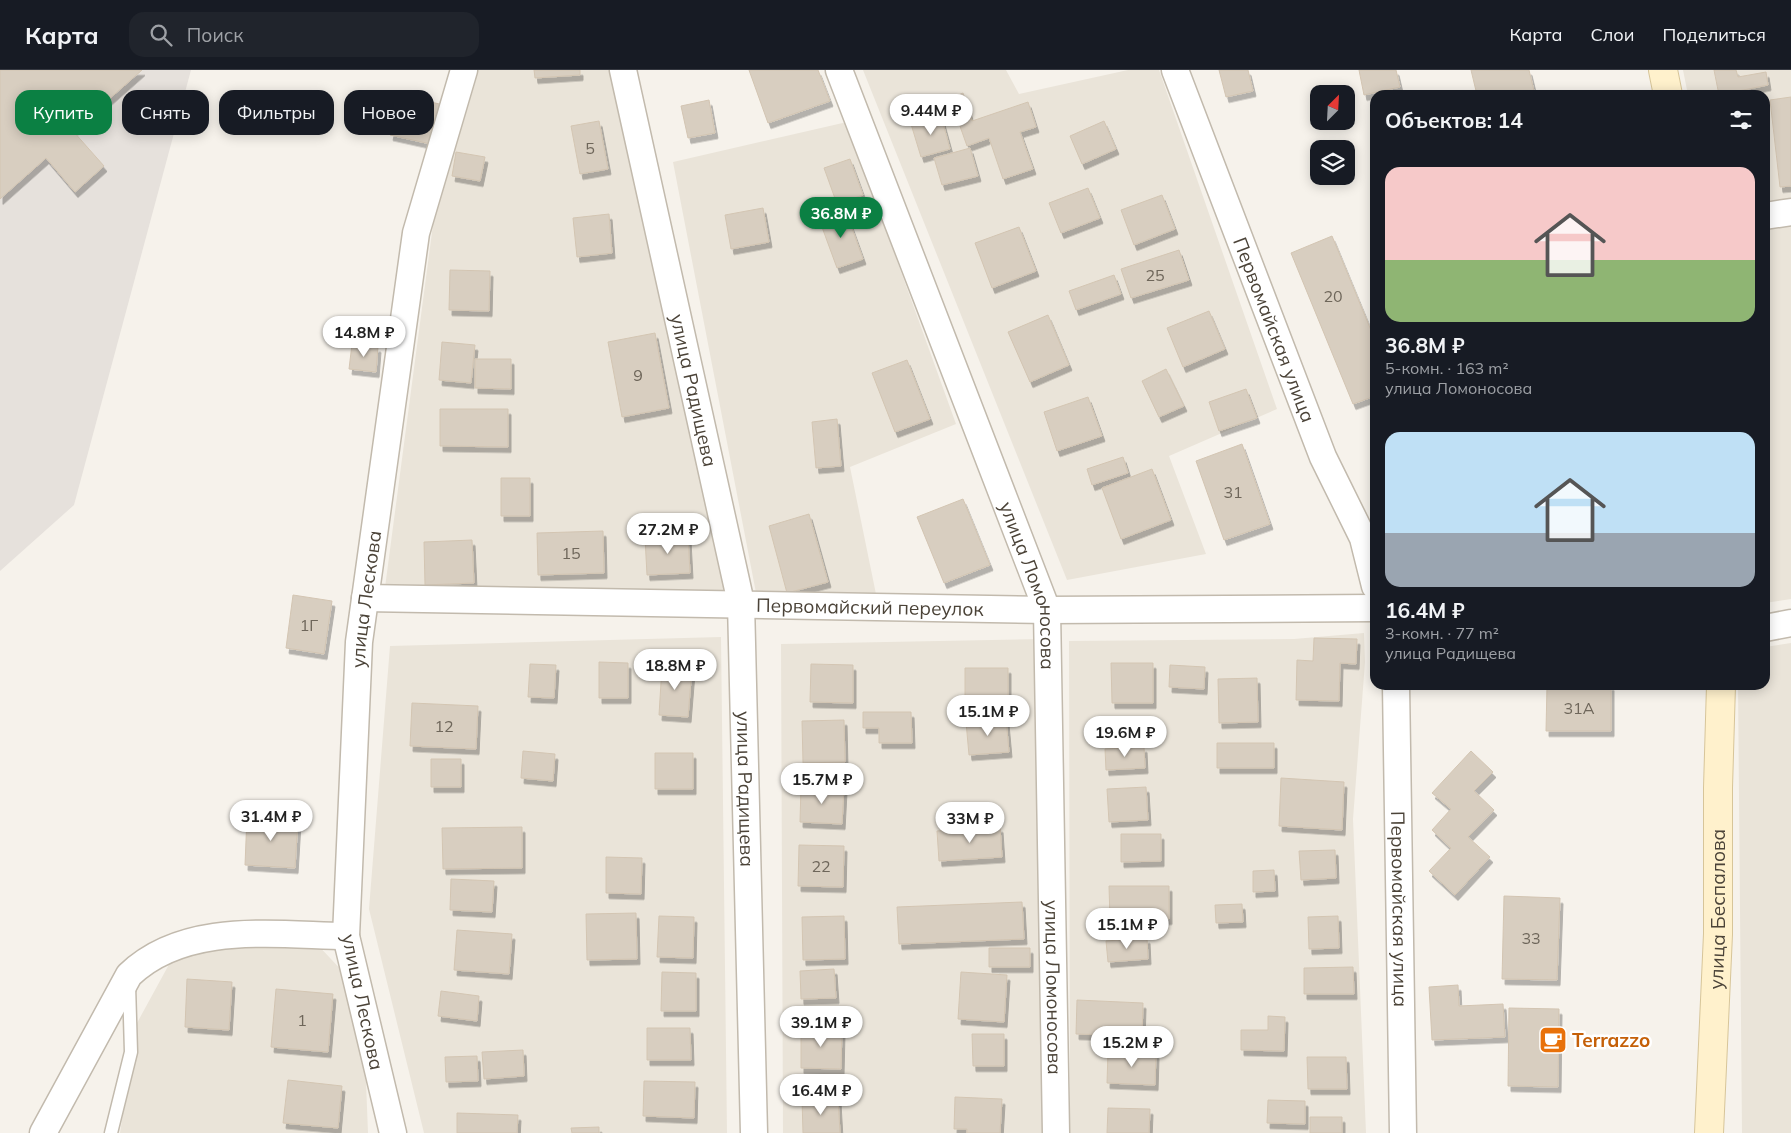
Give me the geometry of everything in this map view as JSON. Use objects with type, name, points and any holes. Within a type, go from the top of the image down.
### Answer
[{"type":"main road","points":[[1662,70],[1667,90]]},
{"type":"main road","name":"улица Беспалова","points":[[1709,1133],[1718,934],[1718,788],[1721,690]]},
{"type":"street","name":"улица Лескова","points":[[393,1133],[346,936],[359,642],[416,233],[464,70]]},
{"type":"street","name":"улица Радищева","points":[[623,70],[741,603],[754,1133]]},
{"type":"street","name":"улица Ломоносова","points":[[839,70],[1047,610],[1056,1133]]},
{"type":"street","name":"Первомайская улица","points":[[1175,70],[1323,457],[1363,538],[1370,566]]},
{"type":"street","points":[[1770,215],[1791,212]]},
{"type":"street","name":"Первомайский переулок","points":[[365,598],[741,603],[1047,610],[1370,608]]},
{"type":"street","points":[[1770,627],[1791,623]]},
{"type":"street","name":"Первомайская улица","points":[[1396,690],[1403,1133]]},
{"type":"street","points":[[43,1133],[129,975],[137,967],[173,947],[222,935],[346,936]]},
{"type":"lane","points":[[111,1133],[131,1052],[129,975]]},
{"type":"shaded area","points":[[0,70],[191,70],[186,90],[122,90],[122,135],[174,135],[74,505],[0,571]]},
{"type":"shaded area","points":[[475,70],[616,70],[725,592],[384,595],[438,187]]},
{"type":"shaded area","points":[[863,70],[1006,70],[1019,94],[1128,70],[1159,70],[1277,409],[1169,456],[1206,554],[1067,580]]},
{"type":"shaded area","points":[[1683,70],[1791,70],[1791,200],[1770,202],[1770,90],[1687,90]]},
{"type":"shaded area","points":[[847,122],[956,424],[850,467],[877,599],[757,598],[673,162]]},
{"type":"shaded area","points":[[1791,218],[1791,599],[1770,602],[1770,221]]},
{"type":"shaded area","points":[[1364,633],[1365,662],[1353,819],[1366,1133],[1070,1133],[1069,641],[1294,639]]},
{"type":"shaded area","points":[[721,637],[727,1133],[424,1133],[369,909],[390,646]]},
{"type":"shaded area","points":[[1042,639],[1043,1133],[783,1133],[781,644]]},
{"type":"shaded area","points":[[1791,643],[1791,1133],[1742,1133],[1738,690],[1770,690],[1770,646]]},
{"type":"shaded area","points":[[184,937],[314,941],[347,976],[366,1082],[368,1133],[120,1133],[137,1023]]},
{"type":"building","points":[[0,70],[142,70],[112,97],[112,90],[15,90],[15,135],[77,135],[104,166],[75,192],[46,158],[0,199]]},
{"type":"building","points":[[534,70],[580,70],[580,75],[535,78]]},
{"type":"building","points":[[749,70],[818,70],[830,101],[768,123]]},
{"type":"building","points":[[1219,70],[1248,70],[1253,91],[1226,97]]},
{"type":"building","points":[[1359,70],[1396,70],[1400,87],[1386,90],[1370,90],[1370,94],[1364,95]]},
{"type":"building","points":[[1471,70],[1529,70],[1534,90],[1476,90]]},
{"type":"building","points":[[1714,70],[1736,70],[1738,77],[1766,72],[1768,85],[1744,90],[1718,90]]},
{"type":"building","points":[[963,93],[972,121],[1028,102],[1036,127],[1020,132],[1033,169],[1003,179],[989,138],[967,146],[950,98]]},
{"type":"building","points":[[1791,97],[1791,186],[1780,187],[1770,100]]},
{"type":"building","points":[[709,100],[715,133],[688,138],[681,106]]},
{"type":"building","points":[[434,103],[444,105],[435,145],[390,135],[434,135]]},
{"type":"building","points":[[941,116],[950,149],[921,157],[911,124]]},
{"type":"building","points":[[599,121],[608,169],[580,174],[571,126]]},
{"type":"building","points":[[1104,121],[1116,149],[1082,164],[1070,136]]},
{"type":"building","points":[[970,148],[978,176],[942,185],[934,158]]},
{"type":"building","points":[[456,152],[485,157],[480,181],[452,176]]},
{"type":"building","points":[[850,159],[863,195],[837,204],[824,168]]},
{"type":"building","points":[[1088,188],[1100,218],[1061,233],[1049,203]]},
{"type":"building","points":[[1162,195],[1175,229],[1134,245],[1121,210]]},
{"type":"building","points":[[763,208],[769,242],[731,249],[725,215]]},
{"type":"building","points":[[845,209],[863,259],[837,268],[819,219]]},
{"type":"building","points":[[609,214],[612,253],[577,257],[573,218]]},
{"type":"building","points":[[1019,227],[1036,271],[992,288],[975,243]]},
{"type":"building","points":[[1332,236],[1370,328],[1370,398],[1353,404],[1291,253]]},
{"type":"building","points":[[1179,250],[1189,280],[1131,298],[1121,269]]},
{"type":"building","points":[[450,270],[490,271],[489,311],[449,310]]},
{"type":"building","points":[[1114,275],[1121,294],[1076,310],[1069,291]]},
{"type":"building","points":[[1209,311],[1225,349],[1183,367],[1167,328]]},
{"type":"building","points":[[1048,315],[1069,365],[1030,382],[1008,332]]},
{"type":"building","points":[[655,333],[669,408],[622,417],[608,342]]},
{"type":"building","points":[[442,342],[475,345],[471,383],[439,380]]},
{"type":"building","points":[[352,344],[378,347],[376,372],[349,369]]},
{"type":"building","points":[[475,359],[511,359],[511,389],[475,388]]},
{"type":"building","points":[[907,360],[930,419],[895,432],[872,373]]},
{"type":"building","points":[[1166,369],[1184,406],[1159,417],[1142,381]]},
{"type":"building","points":[[1246,389],[1257,418],[1219,431],[1209,402]]},
{"type":"building","points":[[1088,397],[1102,436],[1057,451],[1044,412]]},
{"type":"building","points":[[440,409],[508,409],[508,447],[440,446]]},
{"type":"building","points":[[837,419],[841,466],[816,468],[812,422]]},
{"type":"building","points":[[1242,444],[1270,524],[1224,540],[1196,461]]},
{"type":"building","points":[[1123,457],[1128,473],[1092,485],[1087,469]]},
{"type":"building","points":[[1152,469],[1171,520],[1121,539],[1102,488]]},
{"type":"building","points":[[501,478],[530,478],[530,516],[501,516]]},
{"type":"building","points":[[963,499],[990,565],[944,583],[917,517]]},
{"type":"building","points":[[809,514],[828,582],[787,593],[769,526]]},
{"type":"building","points":[[603,531],[604,573],[538,575],[537,533]]},
{"type":"building","points":[[688,536],[690,573],[647,575],[645,538]]},
{"type":"building","points":[[472,540],[474,583],[425,585],[424,542]]},
{"type":"building","points":[[293,595],[332,601],[324,654],[286,648]]},
{"type":"building","points":[[1314,638],[1357,639],[1356,664],[1340,663],[1339,701],[1296,700],[1297,660],[1313,661]]},
{"type":"building","points":[[599,662],[628,663],[628,698],[599,698]]},
{"type":"building","points":[[1111,663],[1153,663],[1153,703],[1112,703]]},
{"type":"building","points":[[530,664],[556,665],[554,698],[528,697]]},
{"type":"building","points":[[811,664],[853,665],[853,703],[810,702]]},
{"type":"building","points":[[1170,665],[1205,667],[1204,689],[1169,687]]},
{"type":"building","points":[[662,666],[692,668],[688,717],[659,715]]},
{"type":"building","points":[[965,668],[1008,668],[1008,703],[965,703]]},
{"type":"building","points":[[1257,678],[1258,722],[1219,723],[1218,679]]},
{"type":"building","points":[[1547,690],[1611,690],[1611,731],[1546,731]]},
{"type":"building","points":[[412,703],[478,706],[476,749],[410,746]]},
{"type":"building","points":[[863,712],[911,712],[912,743],[879,743],[879,728],[863,728]]},
{"type":"building","points":[[1006,719],[1009,752],[969,755],[966,722]]},
{"type":"building","points":[[844,720],[845,762],[803,763],[802,721]]},
{"type":"building","points":[[1217,743],[1274,743],[1274,768],[1217,768]]},
{"type":"building","points":[[1144,747],[1145,768],[1106,770],[1105,749]]},
{"type":"building","points":[[523,751],[555,754],[553,781],[521,778]]},
{"type":"building","points":[[1471,751],[1493,772],[1474,791],[1494,810],[1468,837],[1490,857],[1455,895],[1429,871],[1451,848],[1432,830],[1451,809],[1432,793]]},
{"type":"building","points":[[655,753],[693,753],[693,789],[655,789]]},
{"type":"building","points":[[431,759],[461,759],[461,787],[431,787]]},
{"type":"building","points":[[1281,778],[1344,782],[1342,830],[1279,826]]},
{"type":"building","points":[[801,786],[844,787],[842,824],[800,822]]},
{"type":"building","points":[[1146,787],[1148,820],[1109,822],[1107,789]]},
{"type":"building","points":[[247,816],[298,819],[295,868],[245,865]]},
{"type":"building","points":[[522,827],[522,868],[443,869],[442,828]]},
{"type":"building","points":[[1000,827],[1002,857],[939,861],[937,831]]},
{"type":"building","points":[[1121,834],[1161,834],[1161,861],[1121,862]]},
{"type":"building","points":[[799,845],[844,846],[843,887],[798,886]]},
{"type":"building","points":[[1335,850],[1336,878],[1301,880],[1299,851]]},
{"type":"building","points":[[606,857],[642,858],[641,894],[606,893]]},
{"type":"building","points":[[1274,870],[1275,891],[1253,892],[1253,871]]},
{"type":"building","points":[[451,879],[494,881],[492,912],[450,910]]},
{"type":"building","points":[[1109,886],[1169,886],[1169,919],[1110,920]]},
{"type":"building","points":[[1504,896],[1560,898],[1557,980],[1502,979]]},
{"type":"building","points":[[1022,902],[1024,939],[899,944],[897,907]]},
{"type":"building","points":[[1242,904],[1243,922],[1216,923],[1215,905]]},
{"type":"building","points":[[636,913],[637,959],[587,960],[586,914]]},
{"type":"building","points":[[659,916],[694,917],[693,958],[657,957]]},
{"type":"building","points":[[844,916],[845,959],[803,960],[802,917]]},
{"type":"building","points":[[1338,916],[1339,948],[1309,949],[1308,917]]},
{"type":"building","points":[[457,930],[512,934],[509,974],[454,970]]},
{"type":"building","points":[[1147,938],[1148,959],[1108,962],[1106,941]]},
{"type":"building","points":[[989,948],[1030,948],[1030,967],[989,967]]},
{"type":"building","points":[[1353,967],[1354,994],[1304,994],[1304,968]]},
{"type":"building","points":[[834,969],[836,998],[801,999],[800,971]]},
{"type":"building","points":[[662,972],[696,973],[696,1011],[661,1011]]},
{"type":"building","points":[[961,972],[1007,975],[1004,1022],[958,1019]]},
{"type":"building","points":[[187,979],[232,982],[229,1030],[185,1027]]},
{"type":"building","points":[[1458,985],[1459,1006],[1503,1004],[1505,1037],[1432,1040],[1429,987]]},
{"type":"building","points":[[276,989],[333,994],[328,1052],[271,1047]]},
{"type":"building","points":[[441,991],[479,996],[477,1021],[438,1016]]},
{"type":"building","points":[[1077,1000],[1143,1003],[1142,1036],[1076,1034]]},
{"type":"building","points":[[1509,1008],[1559,1009],[1558,1087],[1508,1086]]},
{"type":"building","points":[[1268,1016],[1285,1017],[1284,1051],[1241,1050],[1241,1030],[1268,1030]]},
{"type":"building","points":[[801,1027],[842,1028],[841,1069],[801,1068]]},
{"type":"building","points":[[647,1028],[690,1028],[691,1060],[647,1060]]},
{"type":"building","points":[[972,1034],[1004,1034],[1004,1066],[973,1066]]},
{"type":"building","points":[[523,1050],[524,1076],[484,1079],[482,1052]]},
{"type":"building","points":[[1108,1051],[1156,1053],[1155,1085],[1107,1083]]},
{"type":"building","points":[[477,1056],[478,1081],[446,1082],[445,1057]]},
{"type":"building","points":[[1307,1057],[1346,1057],[1347,1089],[1308,1089]]},
{"type":"building","points":[[288,1080],[342,1086],[338,1128],[283,1123]]},
{"type":"building","points":[[644,1081],[695,1082],[694,1118],[643,1116]]},
{"type":"building","points":[[955,1097],[1002,1099],[1000,1133],[967,1133],[967,1129],[954,1129]]},
{"type":"building","points":[[838,1098],[840,1133],[803,1133],[802,1099]]},
{"type":"building","points":[[1268,1100],[1305,1101],[1305,1124],[1267,1123]]},
{"type":"building","points":[[1108,1108],[1150,1109],[1149,1133],[1107,1133]]},
{"type":"building","points":[[457,1113],[518,1115],[517,1133],[457,1133]]},
{"type":"building","points":[[1310,1117],[1342,1117],[1342,1133],[1310,1133]]},
{"type":"building","points":[[599,1127],[599,1133],[572,1133],[571,1128]]},
{"type":"place","name":"Terrazzo","points":[[1553,1040]]}]
